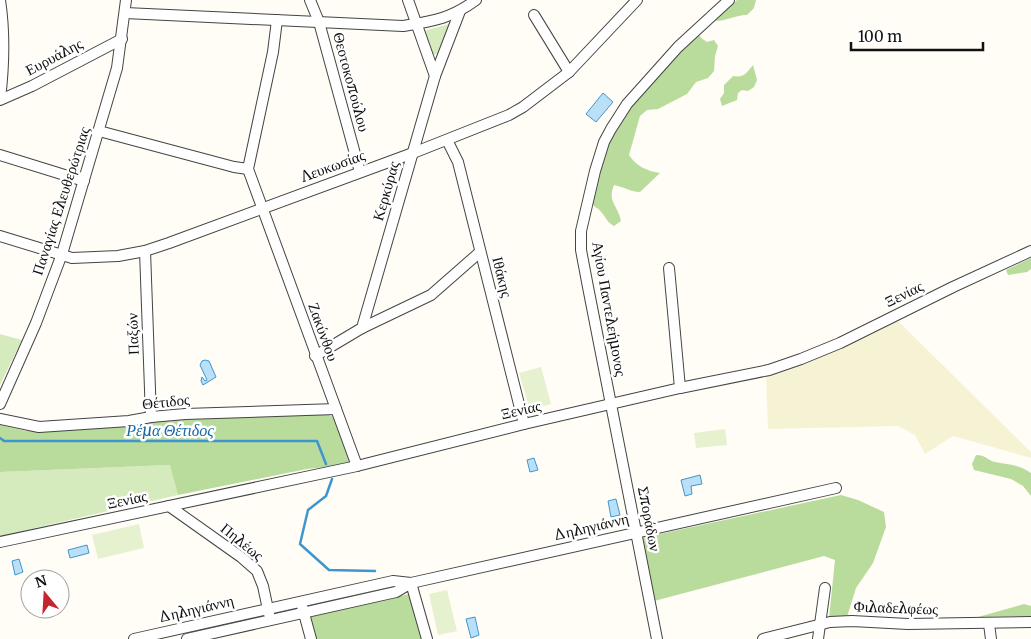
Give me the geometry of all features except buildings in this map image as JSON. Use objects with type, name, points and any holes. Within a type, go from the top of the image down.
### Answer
[{"type":"street","points":[[0,0],[3,21],[0,99]]},
{"type":"street","name":"Παναγίας Ελευθερώτριας","points":[[0,404],[36,323],[62,254],[116,68],[122,39],[126,0]]},
{"type":"street","name":"Θεοτοκοπούλου","points":[[310,0],[319,22],[360,172]]},
{"type":"street","points":[[408,0],[435,76]]},
{"type":"street","points":[[125,13],[403,26],[438,20],[460,11],[476,0]]},
{"type":"street","name":"Λευκωσίας","points":[[0,236],[72,258],[98,258],[146,251],[413,153],[509,115],[523,107],[569,72],[636,0]]},
{"type":"street","name":"Αγίου Παντελεήμονος","points":[[611,404],[581,250],[584,212],[595,172],[604,142],[627,104],[678,47],[729,0]]},
{"type":"street","name":"Κερκύρας","points":[[362,328],[435,76],[460,11]]},
{"type":"street","points":[[534,15],[569,72]]},
{"type":"street","points":[[99,131],[234,167],[248,169],[273,52],[277,20]]},
{"type":"street","name":"Ευρυάλης","points":[[0,99],[32,86],[122,39]]},
{"type":"street","name":"Ιθάκης","points":[[447,140],[458,162],[524,424]]},
{"type":"street","points":[[0,155],[84,181]]},
{"type":"street","name":"Ζακύνθου","points":[[248,169],[315,356],[357,466]]},
{"type":"street","name":"Παξών","points":[[146,251],[151,417]]},
{"type":"street","name":"Ξενίας","points":[[0,542],[357,466],[524,424],[680,388],[769,370],[840,343],[1031,251]]},
{"type":"street","points":[[315,356],[362,328],[431,295],[480,252]]},
{"type":"street","points":[[669,268],[680,388]]},
{"type":"street","name":"Σποράδων","points":[[611,404],[657,639]]},
{"type":"street","name":"Θέτιδος","points":[[0,419],[29,427],[38,427],[129,421],[151,417],[336,409]]},
{"type":"street","name":"Δηληγιάννη","points":[[188,639],[396,592],[411,583],[836,488]]},
{"type":"street","name":"Πηλέως","points":[[169,506],[241,557],[257,572],[263,586],[270,620]]},
{"type":"street","name":"Δηληγιάννη","points":[[134,639],[174,634],[268,608],[393,581],[411,583]]},
{"type":"street","points":[[411,583],[427,639]]},
{"type":"street","points":[[818,639],[825,588]]},
{"type":"street","points":[[300,602],[311,639]]},
{"type":"street","name":"Φιλαδελφέως","points":[[763,639],[830,622],[852,621],[908,624],[1031,622]]},
{"type":"street","points":[[989,624],[992,639]]},
{"type":"shaded area","points":[[898,321],[1031,452],[1031,458],[953,436],[925,454],[915,435],[898,426],[768,429],[766,374],[816,359]]},
{"type":"green space","points":[[737,0],[756,0],[754,8],[747,15],[716,21],[721,14]]},
{"type":"green space","points":[[450,24],[437,54],[432,55],[423,31]]},
{"type":"green space","points":[[698,32],[701,38],[707,42],[714,40],[718,46],[714,71],[708,78],[696,82],[687,94],[658,109],[647,110],[640,116],[629,155],[642,167],[660,173],[640,192],[614,185],[612,200],[621,221],[614,226],[608,222],[601,211],[590,201],[610,135],[627,110]]},
{"type":"green space","points":[[753,65],[757,80],[754,87],[748,91],[742,90],[738,93],[737,100],[722,106],[720,99],[724,93],[724,85],[733,76],[745,74]]},
{"type":"green space","points":[[1031,258],[1031,269],[1027,272],[1008,275],[1006,270]]},
{"type":"green space","points":[[0,334],[22,340],[0,385]]},
{"type":"green space","points":[[541,367],[551,404],[530,410],[519,373]]},
{"type":"green space","points":[[325,414],[332,416],[335,420],[350,460],[349,462],[178,495],[170,465],[0,472],[0,425],[26,431],[158,419]]},
{"type":"green space","points":[[725,429],[727,445],[696,448],[694,433]]},
{"type":"green space","points":[[976,455],[995,462],[1018,466],[1031,473],[1031,496],[1023,486],[1011,479],[974,470],[972,464]]},
{"type":"green space","points":[[171,465],[178,495],[0,536],[0,472]]},
{"type":"green space","points":[[841,495],[858,500],[884,512],[886,527],[873,563],[856,588],[847,617],[829,618],[835,560],[824,556],[654,601],[641,538]]},
{"type":"green space","points":[[139,524],[144,548],[98,559],[92,535]]},
{"type":"green space","points":[[394,586],[393,588],[324,605],[322,602],[323,600]]},
{"type":"green space","points":[[447,590],[457,631],[438,635],[429,594]]},
{"type":"green space","points":[[409,594],[422,639],[315,639],[309,617]]},
{"type":"green space","points":[[1024,604],[1031,606],[1031,616],[978,617]]},
{"type":"green space","points":[[251,617],[252,621],[190,635],[189,633],[189,631]]},
{"type":"water","points":[[603,93],[613,102],[596,122],[586,114]]},
{"type":"water","points":[[205,360],[209,361],[216,377],[203,385],[202,377],[205,381],[207,380],[200,365]]},
{"type":"water","points":[[534,458],[538,470],[530,472],[527,460]]},
{"type":"water","points":[[700,475],[702,484],[691,486],[692,494],[685,496],[681,480]]},
{"type":"water","points":[[616,499],[620,515],[611,517],[608,501]]},
{"type":"water","points":[[87,545],[89,553],[70,558],[68,550]]},
{"type":"water","points":[[19,559],[22,569],[20,569],[20,573],[15,575],[12,561]]},
{"type":"water","points":[[475,617],[479,635],[471,638],[466,619]]},
{"type":"waterway","name":"Ρέμα Θέτιδος","points":[[0,438],[4,441],[317,441],[326,464]]},
{"type":"waterway","name":"Ρέμα Θέτιδος","points":[[332,479],[326,496],[308,510],[300,544],[329,570],[375,571]]}]
